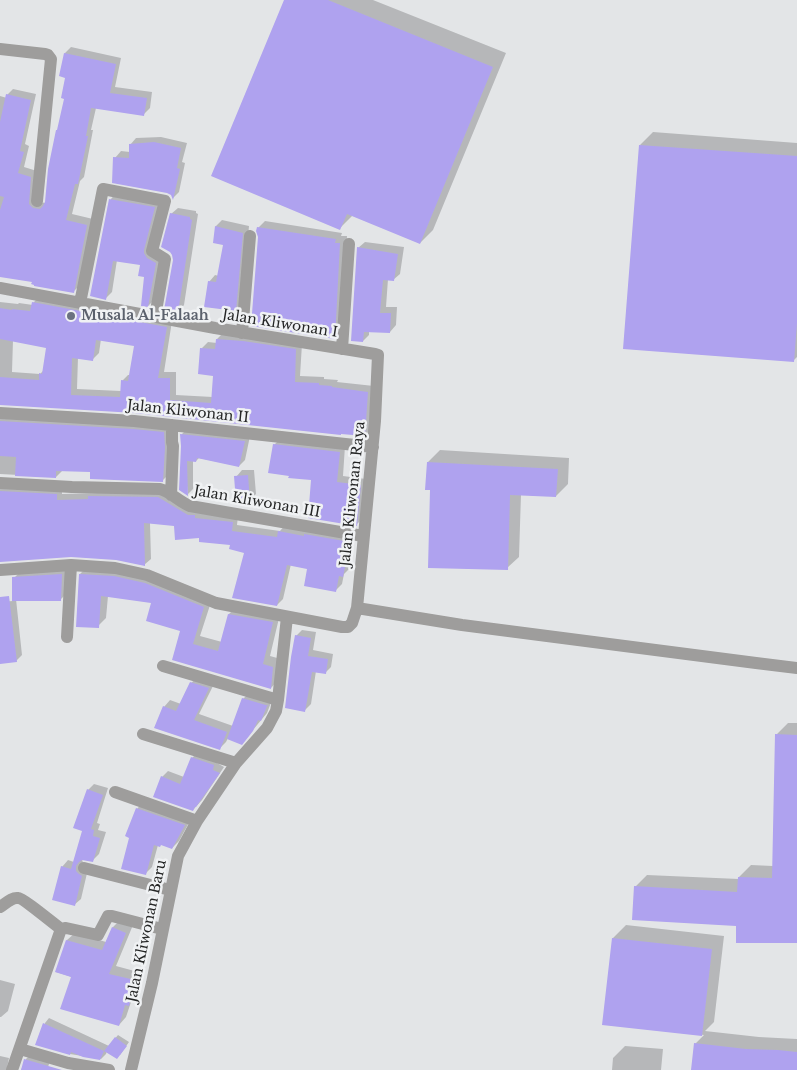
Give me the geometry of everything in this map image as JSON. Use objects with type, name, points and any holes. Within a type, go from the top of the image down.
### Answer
[{"type":"street","points":[[0,49],[45,54],[51,59],[36,201]]},
{"type":"street","points":[[80,303],[103,189],[165,201],[152,251],[165,258],[156,317]]},
{"type":"street","points":[[242,333],[250,236]]},
{"type":"street","points":[[342,349],[349,244]]},
{"type":"street","name":"Jalan Kliwonan I","points":[[0,288],[242,333],[378,355]]},
{"type":"street","name":"Jalan Kliwonan Raya","points":[[287,617],[348,627],[357,608],[373,447],[378,355]]},
{"type":"street","name":"Jalan Kliwonan II","points":[[0,413],[134,421],[373,447]]},
{"type":"street","points":[[171,494],[172,425]]},
{"type":"street","name":"Jalan Kliwonan III","points":[[0,483],[160,489],[190,506],[363,536]]},
{"type":"street","points":[[67,637],[71,565]]},
{"type":"street","points":[[0,570],[71,565],[115,568],[148,575],[216,603],[287,617]]},
{"type":"street","points":[[357,608],[462,625],[797,668]]},
{"type":"street","name":"Jalan Kliwonan Baru","points":[[130,1070],[152,983],[178,856],[197,821],[236,763],[267,728],[276,711],[287,617]]},
{"type":"street","points":[[163,666],[278,700]]},
{"type":"street","points":[[143,734],[236,763]]},
{"type":"street","points":[[115,792],[197,821]]},
{"type":"street","points":[[84,868],[170,890]]},
{"type":"street","points":[[0,907],[20,897],[61,930]]},
{"type":"street","points":[[61,930],[66,928],[98,935],[108,916],[162,929]]},
{"type":"street","points":[[12,1070],[61,930]]},
{"type":"street","points":[[20,1049],[67,1067],[109,1070]]},
{"type":"building","points":[[284,0],[328,0],[493,67],[420,244],[347,214],[340,230],[211,176]]},
{"type":"building","points":[[64,53],[116,64],[110,93],[147,98],[144,116],[91,108],[86,136],[88,136],[78,184],[75,184],[66,220],[87,225],[74,293],[34,286],[31,284],[32,282],[0,277],[0,210],[4,197],[0,196],[0,122],[6,94],[31,100],[20,151],[24,152],[18,173],[31,177],[29,204],[33,208],[40,209],[45,202],[48,169],[64,99],[61,98],[65,78],[59,76]]},
{"type":"building","points":[[154,142],[181,148],[177,168],[180,169],[173,200],[171,195],[167,193],[112,183],[113,157],[129,158],[129,144]]},
{"type":"building","points":[[639,145],[797,156],[797,323],[794,362],[623,349]]},
{"type":"building","points":[[109,199],[155,207],[144,250],[147,258],[156,263],[148,307],[141,306],[144,277],[138,276],[140,265],[113,261],[106,300],[90,296]]},
{"type":"building","points":[[170,213],[190,217],[192,220],[178,313],[164,310],[173,260],[170,252],[161,247]]},
{"type":"building","points":[[215,226],[243,233],[236,311],[204,307],[208,281],[216,282],[223,245],[213,243]]},
{"type":"building","points":[[257,227],[336,239],[335,243],[340,243],[335,339],[251,326],[258,237]]},
{"type":"building","points":[[357,247],[398,254],[394,281],[383,280],[380,313],[391,313],[390,333],[364,332],[363,342],[351,341]]},
{"type":"building","points":[[32,302],[167,327],[158,378],[170,378],[170,400],[211,403],[213,376],[198,374],[200,348],[215,349],[216,339],[296,349],[295,382],[319,383],[319,385],[368,392],[365,436],[135,413],[0,405],[0,377],[39,380],[39,373],[42,374],[46,348],[0,339],[0,308],[30,311]],"holes":[[[96,340],[134,346],[128,381],[121,380],[120,397],[71,395],[72,358],[93,361]]]},
{"type":"building","points":[[0,421],[164,432],[163,482],[90,479],[90,472],[56,471],[56,478],[15,476],[16,457],[0,456]]},
{"type":"building","points":[[180,434],[245,441],[239,467],[197,458],[196,462],[187,461],[188,496],[179,490]]},
{"type":"building","points":[[273,444],[340,452],[337,482],[361,485],[357,526],[308,518],[311,480],[288,478],[289,476],[268,473]]},
{"type":"building","points":[[427,462],[558,469],[556,497],[510,495],[508,570],[428,568],[430,490],[425,490]]},
{"type":"building","points":[[248,475],[250,502],[236,502],[234,476]]},
{"type":"building","points":[[0,491],[57,494],[57,500],[88,499],[88,496],[158,497],[188,515],[195,515],[195,518],[233,522],[232,531],[277,537],[278,531],[350,542],[343,577],[339,576],[336,592],[304,586],[307,569],[287,565],[277,606],[232,598],[244,553],[229,549],[230,545],[199,542],[199,538],[175,540],[174,526],[144,523],[145,566],[116,560],[71,557],[0,562]]},
{"type":"building","points":[[62,574],[61,601],[12,601],[12,577]]},
{"type":"building","points":[[79,574],[114,576],[145,583],[204,607],[193,644],[218,651],[228,614],[273,622],[263,664],[273,667],[271,689],[172,660],[180,631],[146,621],[151,603],[101,596],[99,628],[76,627]]},
{"type":"building","points":[[9,596],[17,662],[0,664],[0,597]]},
{"type":"building","points":[[295,635],[311,638],[308,656],[328,659],[326,674],[312,672],[305,712],[285,708]]},
{"type":"building","points":[[190,682],[209,688],[194,720],[227,732],[220,750],[154,728],[163,706],[176,711]]},
{"type":"building","points":[[242,698],[269,706],[267,706],[261,721],[258,720],[253,731],[242,745],[227,739]]},
{"type":"building","points":[[775,734],[797,735],[797,943],[736,943],[736,926],[632,920],[634,886],[737,892],[738,877],[772,878]]},
{"type":"building","points":[[191,757],[214,765],[213,770],[220,773],[193,811],[153,797],[161,776],[180,784]]},
{"type":"building","points":[[87,789],[103,795],[91,829],[94,830],[93,836],[100,838],[93,862],[82,860],[76,866],[76,871],[82,876],[75,906],[52,900],[61,866],[71,869],[82,831],[73,828]]},
{"type":"building","points":[[136,808],[185,825],[172,849],[161,845],[160,847],[154,845],[146,875],[121,869],[129,838],[125,836]]},
{"type":"building","points":[[112,927],[126,933],[109,974],[135,980],[129,1006],[125,1005],[119,1026],[60,1009],[71,977],[55,972],[66,940],[102,950]]},
{"type":"building","points":[[612,938],[712,949],[702,1036],[602,1025]]},
{"type":"building","points":[[43,1023],[104,1051],[100,1060],[83,1057],[71,1052],[70,1055],[35,1045]]},
{"type":"building","points":[[115,1037],[127,1046],[117,1059],[104,1051]]},
{"type":"building","points":[[694,1043],[797,1052],[797,1070],[691,1070]]},
{"type":"building","points":[[24,1059],[62,1070],[21,1070]]},
{"type":"place","name":"Musala Al-Falaah","points":[[71,316]]}]
